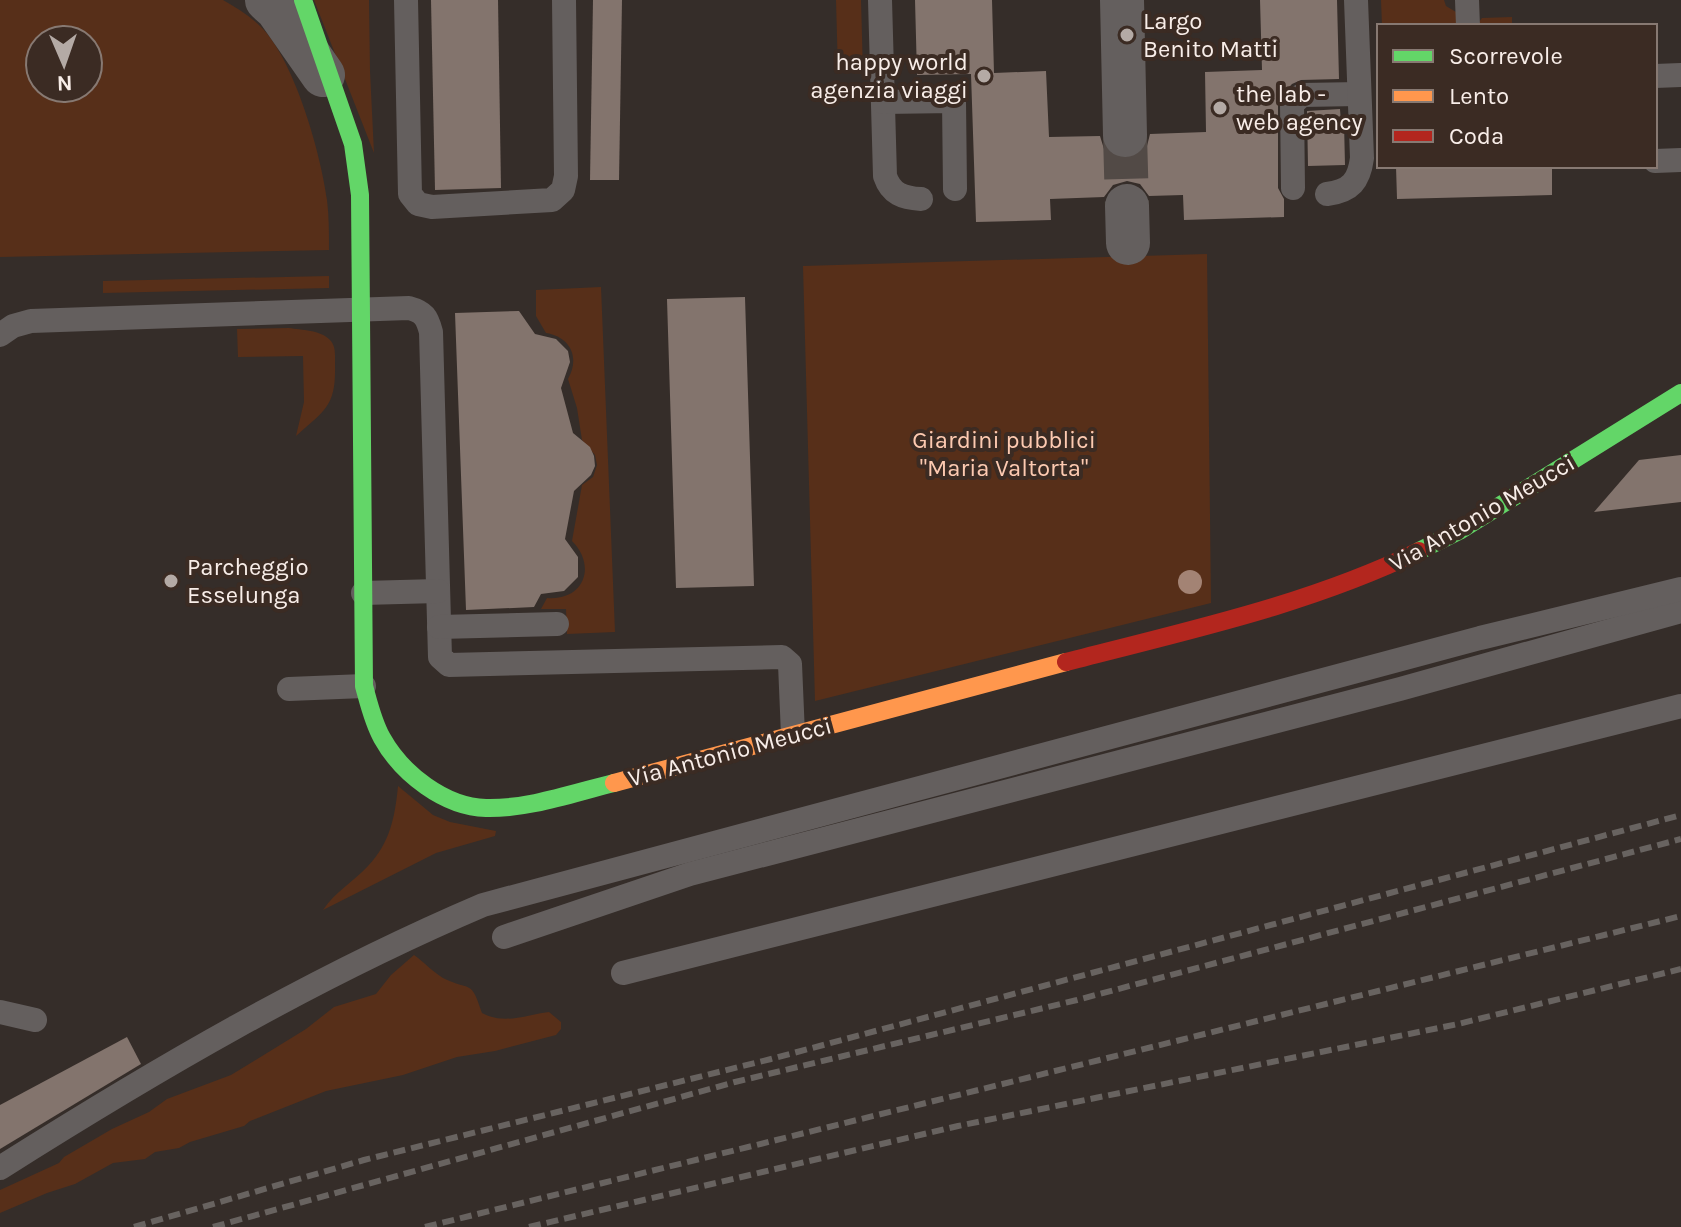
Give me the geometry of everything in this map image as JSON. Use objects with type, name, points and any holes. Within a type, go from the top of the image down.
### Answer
[{"type":"street","name":"Via Antonio Meucci","points":[[267,0],[282,16],[339,100]]},
{"type":"street","name":"Via Antonio Meucci","points":[[303,0],[353,144],[360,195],[364,686],[378,730],[395,756],[433,791],[479,808],[544,801],[1282,605],[1378,571],[1459,531],[1681,393]]},
{"type":"street","points":[[1122,0],[1125,135]]},
{"type":"lane","points":[[406,0],[410,194],[418,204],[432,207],[552,200],[563,190],[566,176],[564,0]]},
{"type":"lane","points":[[880,0],[885,176],[888,184],[904,198],[921,199]]},
{"type":"lane","points":[[1327,194],[1351,187],[1359,176],[1362,158],[1356,0]]},
{"type":"lane","points":[[1467,0],[1468,24]]},
{"type":"lane","points":[[1657,76],[1681,75]]},
{"type":"lane","points":[[1293,188],[1292,104],[1302,95],[1359,94]]},
{"type":"lane","points":[[883,102],[954,101],[955,189]]},
{"type":"lane","points":[[1657,161],[1681,160]]},
{"type":"lane","points":[[0,335],[13,326],[31,321],[409,308],[422,312],[428,318],[431,332],[440,657],[449,665],[782,657],[790,664],[793,735]]},
{"type":"lane","points":[[0,1168],[135,1083],[402,940],[483,905],[1480,638],[1681,589]]},
{"type":"lane","points":[[363,593],[438,591]]},
{"type":"lane","points":[[504,937],[690,874],[1400,689],[1681,611]]},
{"type":"lane","points":[[439,627],[557,624]]},
{"type":"lane","points":[[289,689],[364,686]]},
{"type":"lane","points":[[623,973],[1681,706]]},
{"type":"lane","points":[[0,1012],[19,1025]]},
{"type":"green space","points":[[0,0],[223,0],[249,17],[275,44],[305,110],[327,200],[329,250],[0,257]]},
{"type":"green space","points":[[314,0],[369,0],[374,153]]},
{"type":"green space","points":[[836,0],[861,0],[863,73],[838,73]]},
{"type":"green space","points":[[1381,0],[1444,0],[1446,6],[1456,12],[1456,24],[1382,24]]},
{"type":"green space","points":[[1512,17],[1512,24],[1478,24],[1482,18]]},
{"type":"green space","name":"Giardini pubblici \"Maria Valtorta\"","points":[[1207,254],[1211,603],[815,701],[803,266]]},
{"type":"green space","points":[[329,276],[329,288],[103,293],[103,281]]},
{"type":"green space","points":[[601,287],[615,632],[567,634],[566,609],[541,609],[547,598],[570,594],[583,580],[584,561],[572,541],[582,485],[593,477],[597,465],[595,455],[582,440],[568,379],[573,364],[571,350],[562,339],[546,333],[536,316],[536,290]]},
{"type":"green space","points":[[289,328],[321,334],[330,340],[335,354],[331,398],[322,412],[296,436],[304,402],[303,356],[238,357],[237,329]]},
{"type":"green space","points":[[398,786],[433,815],[450,822],[496,831],[495,836],[436,853],[323,910],[382,848],[393,819]]},
{"type":"green space","points":[[414,955],[443,978],[472,990],[482,1013],[507,1019],[549,1012],[561,1022],[561,1029],[556,1035],[457,1057],[403,1075],[326,1091],[244,1126],[179,1148],[155,1152],[145,1159],[113,1163],[75,1184],[0,1213],[0,1190],[59,1163],[64,1157],[149,1112],[167,1099],[231,1075],[306,1029],[334,1007],[376,994],[391,975]]},
{"type":"building","points":[[431,0],[498,0],[501,188],[435,190]]},
{"type":"building","points":[[593,0],[622,0],[619,180],[590,180]]},
{"type":"building","points":[[915,0],[992,0],[994,73],[1046,71],[1049,137],[1100,136],[1104,149],[1112,156],[1125,160],[1139,156],[1147,146],[1150,134],[1206,132],[1205,72],[1262,70],[1260,0],[1337,0],[1339,79],[1301,80],[1292,84],[1278,99],[1278,188],[1284,199],[1284,217],[1184,220],[1183,195],[1149,196],[1140,184],[1127,181],[1113,185],[1104,197],[1050,199],[1051,220],[976,222],[971,74],[917,75]]},
{"type":"building","points":[[1340,109],[1341,123],[1344,123],[1345,165],[1308,166],[1307,111]]},
{"type":"building","points":[[1396,168],[1552,168],[1552,195],[1397,199]]},
{"type":"building","points":[[745,297],[754,586],[676,588],[667,299]]},
{"type":"building","points":[[519,311],[535,334],[556,339],[568,351],[570,362],[561,388],[573,433],[590,447],[594,456],[595,466],[591,475],[574,491],[565,539],[578,557],[578,577],[564,591],[541,594],[534,607],[466,610],[455,313]]},
{"type":"building","points":[[1681,455],[1681,502],[1594,512],[1639,460]]},
{"type":"building","points":[[127,1037],[141,1064],[0,1149],[0,1105]]},
{"type":"tunnel","points":[[1125,135],[1127,206]]},
{"type":"railway","points":[[134,1227],[364,1160],[771,1059],[1681,815]]},
{"type":"railway","points":[[213,1227],[735,1082],[1077,1000],[1681,839]]},
{"type":"railway","points":[[425,1227],[1681,916]]},
{"type":"railway","points":[[529,1227],[958,1126],[1458,1024],[1681,969]]},
{"type":"traffic: fast","points":[[303,0],[353,144],[360,195],[364,686],[376,726],[391,751],[413,776],[440,795],[471,806],[518,806],[614,783]]},
{"type":"traffic: fast","points":[[1419,551],[1459,531],[1681,393]]},
{"type":"traffic: slow","points":[[614,783],[1066,662]]},
{"type":"traffic: jam","points":[[1066,662],[1290,602],[1419,551]]},
{"type":"place","name":"Largo Benito Matti","points":[[1127,35]]},
{"type":"place","name":"happy world agenzia viaggi","points":[[984,76]]},
{"type":"place","name":"the lab - web agency","points":[[1220,108]]},
{"type":"place","name":"Parcheggio Esselunga","points":[[171,581]]}]
